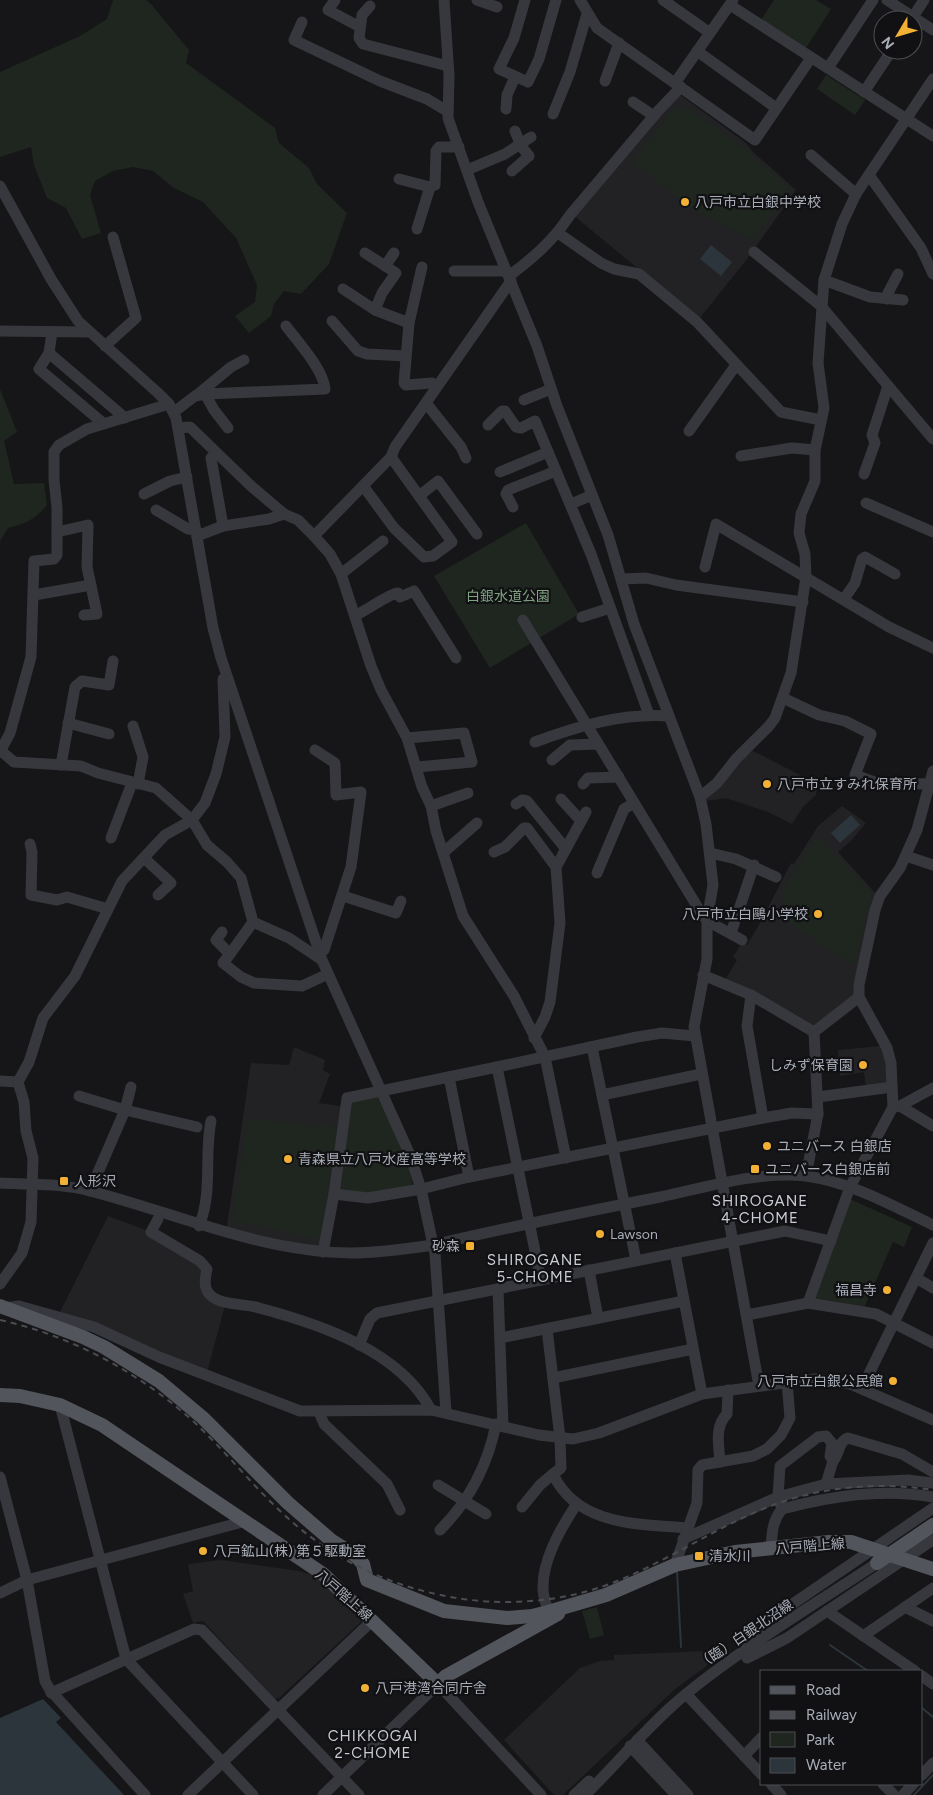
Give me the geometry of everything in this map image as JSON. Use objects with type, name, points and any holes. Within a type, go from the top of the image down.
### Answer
[{"type":"main road","name":"八戸階上線","points":[[2,1307],[83,1337],[104,1347],[159,1381],[203,1418],[288,1503],[332,1541],[356,1556],[363,1564],[365,1577],[372,1584],[444,1611],[507,1618],[532,1616],[630,1586],[675,1565],[735,1552],[829,1542],[851,1542],[876,1556],[904,1559],[933,1569]]},
{"type":"main road","name":"八戸階上線","points":[[0,1396],[20,1396],[60,1405],[102,1425],[323,1574],[438,1684],[446,1676],[546,1622],[571,1605]]},
{"type":"main road","points":[[876,1556],[933,1526]]},
{"type":"street","points":[[335,0],[328,10],[360,27]]},
{"type":"street","points":[[444,0],[448,66],[447,111],[467,170],[608,535],[634,624],[700,797],[710,854],[713,885],[707,920],[707,959],[695,1012],[695,1036],[710,1129],[758,1386]]},
{"type":"street","points":[[477,0],[497,6]]},
{"type":"street","points":[[525,0],[514,38],[499,69],[528,82],[539,59],[556,0]]},
{"type":"street","points":[[663,0],[710,33]]},
{"type":"street","points":[[828,68],[873,0]]},
{"type":"street","points":[[887,0],[901,10]]},
{"type":"street","points":[[582,1],[587,14],[597,28],[755,140],[811,58]]},
{"type":"street","points":[[314,536],[364,487],[391,457],[395,447],[509,276],[542,251],[654,116],[678,86],[698,51],[732,2],[811,58],[933,136]]},
{"type":"street","points":[[370,6],[362,14],[358,38],[363,44],[448,66]]},
{"type":"street","points":[[553,114],[570,72],[587,14]]},
{"type":"street","points":[[302,22],[294,40],[380,81],[427,99],[447,111]]},
{"type":"street","points":[[605,81],[619,43]]},
{"type":"street","points":[[698,51],[776,108]]},
{"type":"street","points":[[864,92],[885,60]]},
{"type":"street","points":[[506,109],[507,95],[515,77]]},
{"type":"street","points":[[700,797],[717,783],[736,759],[761,736],[775,718],[783,698],[794,660],[795,637],[803,602],[806,576],[804,554],[799,534],[801,514],[815,481],[815,450],[824,408],[818,363],[824,280],[842,224],[856,194],[932,82]]},
{"type":"street","points":[[633,102],[654,116]]},
{"type":"street","points":[[512,171],[529,156],[521,146],[515,131]]},
{"type":"street","points":[[467,170],[521,146],[531,137]]},
{"type":"street","points":[[417,229],[430,187],[434,185],[436,151],[439,147],[459,147]]},
{"type":"street","points":[[811,156],[856,194]]},
{"type":"street","points":[[869,175],[931,259],[933,274]]},
{"type":"street","points":[[399,179],[430,187]]},
{"type":"street","points":[[0,186],[51,279],[78,320],[171,408],[178,428],[213,628],[221,658],[321,956],[410,1155],[421,1189],[433,1244],[446,1412]]},
{"type":"street","points":[[558,233],[601,263],[614,269],[639,274],[697,322],[781,412],[821,420]]},
{"type":"street","points":[[105,346],[136,318],[113,238]]},
{"type":"street","points":[[754,252],[821,306],[933,439]]},
{"type":"street","points":[[365,253],[396,273],[382,293],[375,310]]},
{"type":"street","points":[[385,266],[394,253]]},
{"type":"street","points":[[422,267],[409,323],[404,383],[406,385],[432,383],[437,386]]},
{"type":"street","points":[[454,271],[509,276]]},
{"type":"street","points":[[887,299],[888,293],[898,274]]},
{"type":"street","points":[[824,280],[870,297],[903,300]]},
{"type":"street","points":[[343,289],[375,310],[409,323]]},
{"type":"street","points":[[332,321],[358,351],[366,354],[406,356]]},
{"type":"street","points":[[200,395],[325,389],[324,382],[309,357],[286,326]]},
{"type":"street","points":[[0,331],[89,332]]},
{"type":"street","points":[[52,332],[49,354],[39,370],[104,424]]},
{"type":"street","points":[[49,354],[125,418]]},
{"type":"street","points":[[244,360],[231,367],[200,395],[171,408],[86,429],[59,445],[54,452],[57,555],[54,559],[34,561],[31,657],[10,733],[1,752],[14,762],[81,766],[98,773],[156,788],[192,820],[207,846],[227,862],[242,878],[253,922],[223,963],[241,977],[254,983],[302,986],[328,974]]},
{"type":"street","points":[[689,431],[736,365]]},
{"type":"street","points":[[864,474],[875,443],[872,435],[888,386]]},
{"type":"street","points":[[524,400],[551,389]]},
{"type":"street","points":[[200,395],[228,428]]},
{"type":"street","points":[[426,403],[461,447],[466,458]]},
{"type":"street","points":[[488,425],[502,411],[505,412],[516,427],[521,428],[535,422],[591,554],[649,715]]},
{"type":"street","points":[[178,428],[190,427],[251,486],[284,514],[298,520],[330,554],[341,574],[356,615],[371,666],[381,690],[407,738],[422,787],[431,806],[436,830],[467,925],[514,996],[545,1057],[566,1158]]},
{"type":"street","points":[[741,456],[792,448],[815,450]]},
{"type":"street","points":[[500,472],[548,452]]},
{"type":"street","points":[[364,487],[394,528],[418,552],[428,558],[452,542],[391,457]]},
{"type":"street","points":[[211,458],[223,526]]},
{"type":"street","points":[[513,506],[506,494],[508,490],[556,471]]},
{"type":"street","points":[[144,494],[170,481],[187,478]]},
{"type":"street","points":[[419,496],[438,481],[477,534]]},
{"type":"street","points":[[570,504],[592,495]]},
{"type":"street","points":[[866,503],[933,532]]},
{"type":"street","points":[[156,510],[196,533],[223,526],[269,519],[284,514]]},
{"type":"street","points":[[706,568],[716,524],[889,627],[933,648]]},
{"type":"street","points":[[57,532],[88,525],[87,566],[96,614],[84,615]]},
{"type":"street","points":[[341,574],[383,542]]},
{"type":"street","points":[[844,599],[855,583],[862,559],[865,558],[895,574]]},
{"type":"street","points":[[622,579],[646,578],[676,586],[803,602]]},
{"type":"street","points":[[34,595],[91,585]]},
{"type":"street","points":[[356,615],[375,606],[392,594],[398,593],[400,597],[414,591],[456,658]]},
{"type":"street","points":[[582,616],[610,608]]},
{"type":"street","points":[[523,620],[707,920],[742,940]]},
{"type":"street","points":[[0,1284],[22,1253],[31,1222],[33,1158],[26,1131],[24,1102],[18,1082],[29,1062],[43,1018],[75,976],[122,881],[166,835],[192,820],[205,803],[216,774],[225,737],[225,704],[221,658]]},
{"type":"street","points":[[60,765],[78,682],[109,685],[113,660]]},
{"type":"street","points":[[783,698],[819,715],[844,721],[871,734],[854,775],[877,784],[930,784]]},
{"type":"street","points":[[535,742],[604,720],[649,715],[669,716]]},
{"type":"street","points":[[68,723],[109,734]]},
{"type":"street","points":[[111,838],[135,783],[143,757],[133,726]]},
{"type":"street","points":[[407,738],[464,733],[472,762],[417,768]]},
{"type":"street","points":[[552,760],[570,745],[598,744]]},
{"type":"street","points":[[315,750],[335,763],[336,795],[361,792],[351,866],[343,896],[321,956]]},
{"type":"street","points":[[896,1107],[892,1087],[891,1062],[887,1048],[859,997],[859,985],[875,910],[880,896],[900,868],[917,830],[933,771]]},
{"type":"street","points":[[583,784],[588,778],[618,777]]},
{"type":"street","points":[[431,806],[468,792]]},
{"type":"street","points":[[534,1038],[545,1017],[550,1002],[560,923],[556,867],[584,816],[561,799]]},
{"type":"street","points":[[516,804],[522,800],[527,802],[566,849]]},
{"type":"street","points":[[597,873],[624,809],[634,803]]},
{"type":"street","points":[[444,852],[476,823]]},
{"type":"street","points":[[494,852],[505,847],[524,828],[556,867]]},
{"type":"street","points":[[30,844],[32,852],[31,895],[57,900],[67,897],[108,909]]},
{"type":"street","points":[[710,854],[754,865],[776,877]]},
{"type":"street","points":[[906,856],[933,865]]},
{"type":"street","points":[[144,858],[171,883],[158,895]]},
{"type":"street","points":[[731,933],[754,865]]},
{"type":"street","points":[[343,896],[396,913],[401,901]]},
{"type":"street","points":[[253,922],[283,935],[321,956]]},
{"type":"street","points":[[222,932],[216,940],[230,954]]},
{"type":"street","points":[[703,976],[751,994],[814,1032]]},
{"type":"street","points":[[751,994],[747,1026],[763,1118]]},
{"type":"street","points":[[814,1032],[859,997]]},
{"type":"street","points":[[806,1176],[818,1114],[814,1032]]},
{"type":"street","points":[[323,1252],[334,1194],[347,1098],[662,1033],[695,1036]]},
{"type":"street","points":[[592,1047],[626,1204],[636,1260]]},
{"type":"street","points":[[497,1066],[541,1280]]},
{"type":"street","points":[[602,1095],[701,1074]]},
{"type":"street","points":[[449,1077],[469,1177]]},
{"type":"street","points":[[0,1081],[18,1082]]},
{"type":"street","points":[[90,1191],[125,1110],[131,1087]]},
{"type":"street","points":[[818,1097],[892,1087]]},
{"type":"street","points":[[808,1303],[850,1187],[896,1107],[933,1088]]},
{"type":"street","points":[[79,1096],[125,1110],[197,1127]]},
{"type":"street","points":[[896,1107],[933,1126]]},
{"type":"street","points":[[334,1194],[368,1198],[421,1189],[469,1177],[763,1118],[792,1113],[818,1114]]},
{"type":"street","points":[[199,1226],[208,1182],[211,1121]]},
{"type":"street","points":[[0,1183],[90,1191],[199,1226],[258,1240],[323,1252],[388,1252],[721,1184],[779,1175],[806,1176],[850,1187],[933,1226]]},
{"type":"street","points":[[158,1219],[151,1232],[200,1261],[207,1269],[204,1282],[206,1290],[217,1300],[243,1303],[280,1313],[346,1336],[404,1374],[418,1389],[431,1410]]},
{"type":"street","points":[[358,1345],[370,1319],[377,1313],[785,1231],[831,1241]]},
{"type":"street","points":[[862,1388],[933,1244]]},
{"type":"street","points":[[675,1253],[702,1394]]},
{"type":"street","points":[[589,1270],[598,1318]]},
{"type":"street","points":[[916,1278],[933,1288]]},
{"type":"street","points":[[440,1530],[464,1499],[487,1460],[500,1425],[498,1289]]},
{"type":"street","points":[[500,1338],[684,1301]]},
{"type":"street","points":[[746,1315],[808,1303],[876,1314],[933,1343]]},
{"type":"street","points":[[2,1307],[19,1306],[94,1327],[159,1357],[300,1411],[431,1410],[560,1438],[573,1439],[599,1432],[702,1394],[815,1379],[832,1380],[862,1388],[933,1420]]},
{"type":"street","points":[[522,1507],[540,1485],[561,1468],[560,1438],[547,1329]]},
{"type":"street","points":[[553,1378],[693,1349]]},
{"type":"street","points":[[675,1565],[696,1503],[698,1470],[702,1465],[753,1456],[766,1449],[781,1435],[790,1418],[788,1382]]},
{"type":"street","points":[[720,1462],[718,1428],[720,1420],[727,1414],[728,1390]]},
{"type":"street","points":[[60,1405],[126,1659],[253,1795]]},
{"type":"street","points":[[319,1412],[324,1424],[387,1484],[400,1510]]},
{"type":"street","points":[[782,1509],[778,1497],[780,1466],[818,1437],[826,1436],[832,1444],[830,1456],[833,1460]]},
{"type":"street","points":[[826,1484],[833,1460],[841,1444],[848,1438],[902,1454],[933,1472]]},
{"type":"street","points":[[553,1474],[576,1505],[591,1512],[684,1538],[778,1497],[826,1484],[908,1480],[933,1483]]},
{"type":"street","points":[[0,1477],[27,1580],[45,1681],[51,1693],[145,1795]]},
{"type":"street","points":[[438,1485],[486,1514]]},
{"type":"street","points":[[770,1549],[776,1515],[782,1509],[848,1495],[877,1494],[933,1497]]},
{"type":"street","points":[[548,1612],[543,1586],[548,1559],[564,1523],[576,1505]]},
{"type":"street","name":"（臨）白銀北沼線","points":[[633,1743],[686,1694],[876,1556],[933,1508]]},
{"type":"street","points":[[0,1593],[27,1580],[246,1521]]},
{"type":"street","points":[[708,1678],[787,1638],[933,1540]]},
{"type":"street","points":[[863,1636],[933,1588]]},
{"type":"street","points":[[905,1607],[933,1621]]},
{"type":"street","points":[[828,1611],[914,1670]]},
{"type":"street","points":[[188,1795],[373,1620]]},
{"type":"street","points":[[51,1693],[194,1629],[202,1630],[359,1795]]},
{"type":"street","points":[[323,1795],[438,1684],[541,1795]]},
{"type":"street","points":[[686,1694],[760,1772]]},
{"type":"street","points":[[744,1756],[760,1739]]},
{"type":"street","points":[[574,1795],[617,1754],[633,1743]]},
{"type":"street","points":[[585,1795],[622,1759],[633,1743]]},
{"type":"street","points":[[633,1743],[676,1795]]},
{"type":"street","points":[[633,1743],[688,1795]]},
{"type":"street","points":[[923,1774],[933,1763]]},
{"type":"street","points":[[771,1785],[781,1795]]},
{"type":"street","points":[[885,1785],[894,1795]]},
{"type":"street","points":[[903,1795],[912,1785]]},
{"type":"shaded area","name":"八戸市立白銀中学校","points":[[679,94],[746,143],[752,151],[796,190],[747,259],[699,319],[573,215]]},
{"type":"shaded area","name":"八戸市立すみれ保育所","points":[[753,751],[810,780],[817,788],[816,795],[803,807],[792,824],[768,812],[726,798],[705,801],[749,752]]},
{"type":"shaded area","name":"八戸市立白鷗小学校","points":[[842,806],[866,823],[851,841],[838,852],[878,896],[854,997],[814,1028],[725,980],[737,960],[733,957],[742,943],[747,945],[791,863],[794,864],[818,826]]},
{"type":"shaded area","name":"しみず保育園","points":[[881,1046],[885,1055],[888,1082],[866,1088],[864,1072],[840,1076],[838,1050]]},
{"type":"shaded area","name":"青森県立八戸水産高等学校","points":[[294,1047],[325,1060],[323,1070],[330,1074],[319,1103],[346,1107],[323,1252],[226,1232],[251,1063],[289,1065]]},
{"type":"shaded area","points":[[108,1216],[151,1232],[200,1261],[204,1282],[226,1302],[206,1376],[58,1316]]},
{"type":"shaded area","points":[[221,1560],[299,1571],[319,1577],[362,1621],[279,1698],[274,1698],[203,1621],[193,1623],[183,1594],[193,1591],[188,1564]]},
{"type":"shaded area","points":[[728,1650],[674,1690],[563,1795],[554,1795],[504,1740],[580,1668],[600,1661],[614,1660],[614,1655]]},
{"type":"green space","points":[[113,0],[146,0],[151,4],[189,50],[186,63],[275,128],[279,143],[309,168],[317,184],[347,213],[329,264],[301,294],[284,291],[274,304],[271,316],[249,333],[235,316],[255,302],[257,285],[236,238],[203,202],[174,188],[153,171],[133,167],[113,171],[95,181],[90,195],[101,233],[82,239],[66,208],[47,198],[34,165],[31,147],[0,157],[0,72],[80,36],[107,19]]},
{"type":"green space","points":[[774,0],[816,0],[831,9],[806,48],[761,20]]},
{"type":"green space","points":[[826,75],[865,100],[855,115],[817,89]]},
{"type":"green space","points":[[687,107],[745,149],[792,190],[752,240],[690,208],[632,162],[673,109]]},
{"type":"green space","points":[[0,389],[17,432],[4,441],[14,484],[44,483],[47,505],[30,520],[8,528],[0,541]]},
{"type":"green space","name":"白銀水道公園","points":[[526,523],[579,614],[490,668],[434,576]]},
{"type":"green space","points":[[815,840],[821,840],[872,892],[856,961],[851,964],[781,918],[786,907],[781,893]]},
{"type":"green space","points":[[376,1094],[406,1156],[413,1186],[368,1195],[339,1193],[348,1103]]},
{"type":"green space","points":[[251,1118],[320,1127],[321,1124],[338,1127],[320,1240],[233,1220],[247,1121]]},
{"type":"green space","points":[[850,1199],[912,1227],[904,1247],[893,1242],[864,1308],[814,1301]]},
{"type":"green space","points":[[597,1607],[604,1635],[590,1639],[582,1611]]},
{"type":"water","points":[[711,245],[732,262],[721,276],[700,259]]},
{"type":"water","points":[[851,815],[860,825],[840,843],[831,833]]},
{"type":"water","points":[[43,1699],[61,1718],[56,1722],[124,1795],[0,1795],[0,1718]]},
{"type":"waterway","points":[[677,1571],[681,1647]]},
{"type":"waterway","points":[[830,1645],[867,1670]]},
{"type":"waterway","points":[[923,1709],[933,1717]]},
{"type":"waterway","points":[[914,1795],[933,1775]]},
{"type":"railway","points":[[0,1320],[27,1327],[78,1346],[103,1358],[150,1387],[193,1421],[266,1497],[296,1525],[338,1555],[383,1578],[432,1593],[457,1598],[478,1601],[519,1602],[582,1593],[640,1571],[763,1509],[804,1495],[868,1486],[912,1487],[933,1490]]},
{"type":"place","name":"八戸市立白銀中学校","points":[[685,202]]},
{"type":"place","name":"八戸市立すみれ保育所","points":[[767,784]]},
{"type":"place","name":"八戸市立白鷗小学校","points":[[818,914]]},
{"type":"place","name":"しみず保育園","points":[[863,1065]]},
{"type":"place","name":"ユニバース 白銀店","points":[[767,1146]]},
{"type":"place","name":"青森県立八戸水産高等学校","points":[[288,1159]]},
{"type":"place","name":"ユニバース白銀店前","points":[[755,1169]]},
{"type":"place","name":"人形沢","points":[[64,1181]]},
{"type":"place","name":"Lawson","points":[[600,1234]]},
{"type":"place","name":"砂森","points":[[470,1246]]},
{"type":"place","name":"福昌寺","points":[[887,1290]]},
{"type":"place","name":"八戸市立白銀公民館","points":[[893,1381]]},
{"type":"place","name":"八戸鉱山(株) 第５駆動室","points":[[203,1551]]},
{"type":"place","name":"清水川","points":[[699,1556]]},
{"type":"place","name":"八戸港湾合同庁舎","points":[[365,1688]]},
{"type":"district","name":"SHIROGANE 4-CHOME","points":[[760,1210]]},
{"type":"district","name":"SHIROGANE 5-CHOME","points":[[535,1268]]},
{"type":"district","name":"CHIKKOGAI 2-CHOME","points":[[373,1744]]}]
